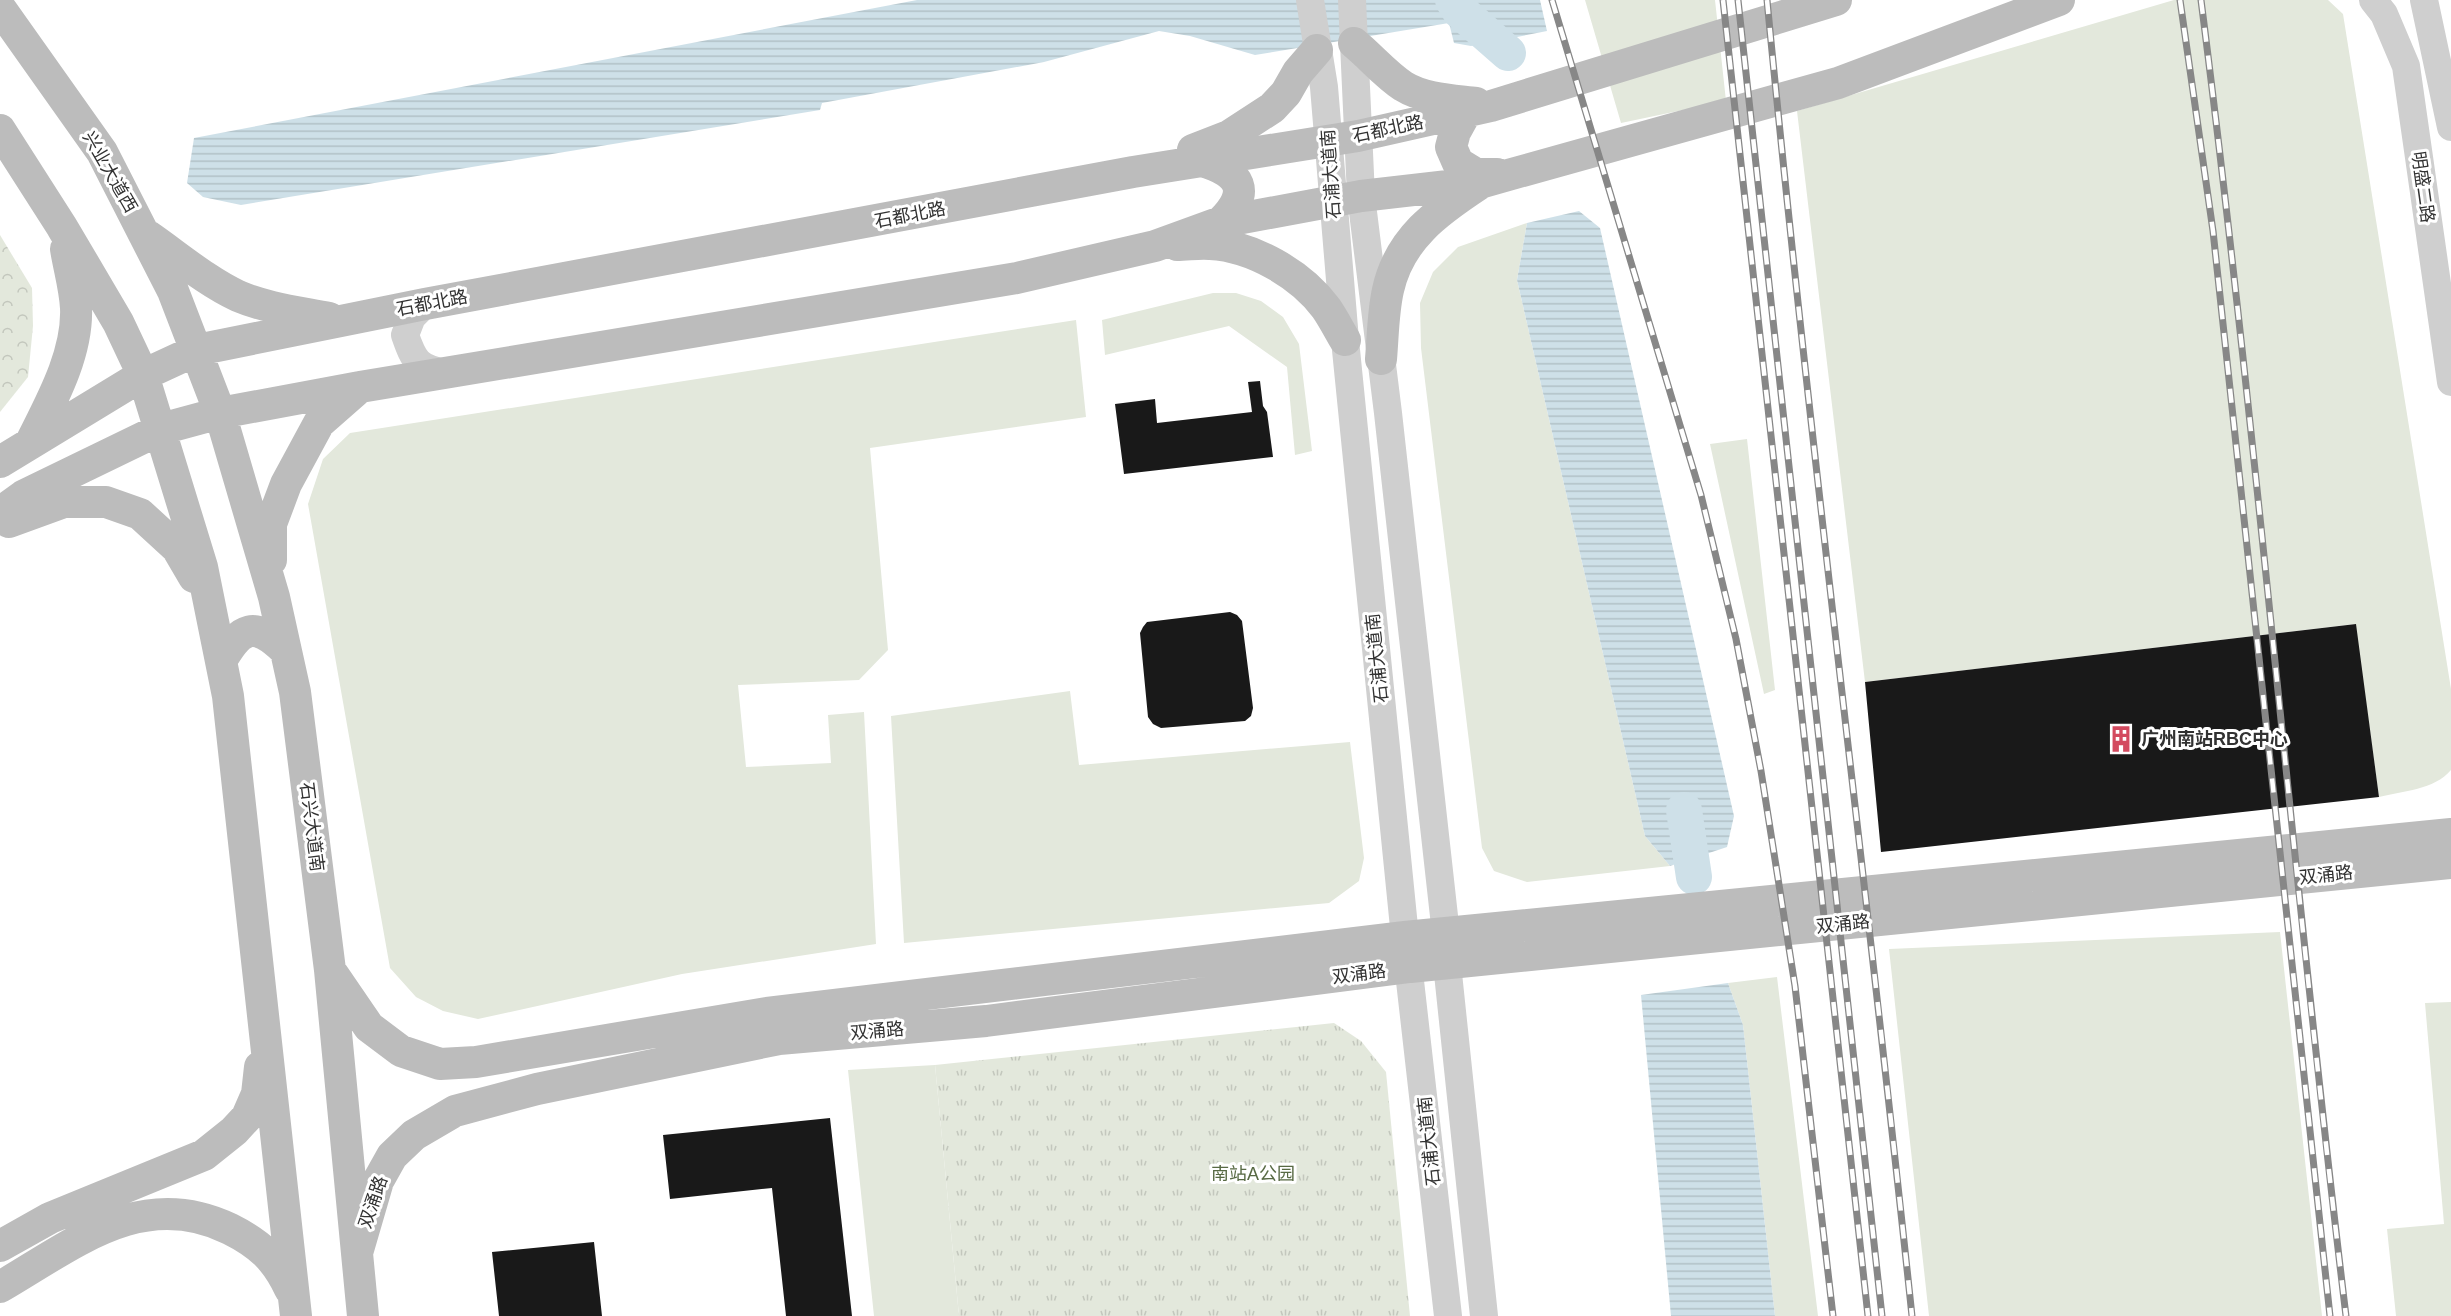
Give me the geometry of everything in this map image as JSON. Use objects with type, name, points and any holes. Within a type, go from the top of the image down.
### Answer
[{"type":"main road","name":"石都北路","points":[[0,462],[143,375],[197,350],[425,304],[1133,172],[1343,138],[1478,109],[1836,0]]},
{"type":"main road","points":[[0,513],[23,496],[161,429],[220,413],[360,387],[1017,278],[1155,246],[1221,222],[1346,199],[1495,178],[1838,83],[2059,0]]},
{"type":"main road","name":"兴业大道西","points":[[0,8],[102,152],[173,291],[197,350]]},
{"type":"main road","points":[[1354,43],[1386,73],[1405,87],[1428,96],[1478,109]]},
{"type":"main road","points":[[1133,172],[1229,136],[1272,108],[1286,93],[1298,72],[1317,50]]},
{"type":"main road","points":[[1478,109],[1455,132],[1451,147],[1458,163],[1476,174],[1495,178]]},
{"type":"main road","points":[[0,130],[62,227],[118,322],[143,375],[202,567],[228,696],[295,1306]]},
{"type":"main road","points":[[1202,161],[1231,173],[1237,186],[1239,199],[1233,210],[1221,222]]},
{"type":"main road","points":[[1380,359],[1388,289],[1399,258],[1413,234],[1454,201],[1495,178]]},
{"type":"main road","points":[[31,442],[48,409],[72,345],[76,308],[62,227]]},
{"type":"main road","points":[[145,234],[238,296],[342,321]]},
{"type":"main road","points":[[1155,246],[1211,244],[1248,252],[1283,270],[1305,287],[1325,308],[1345,340]]},
{"type":"main road","name":"石兴大道南","points":[[197,350],[220,413],[274,597],[295,692],[330,970],[363,1316]]},
{"type":"main road","points":[[274,597],[270,556],[272,524],[286,484],[320,423],[360,387]]},
{"type":"main road","points":[[0,526],[64,502],[106,502],[140,514],[177,548],[209,600]]},
{"type":"main road","points":[[221,661],[233,641],[242,633],[258,632],[272,638],[285,650]]},
{"type":"main road","name":"双涌路","points":[[357,1252],[378,1181],[392,1156],[414,1135],[455,1111],[537,1089],[779,1040],[986,1021],[1410,967],[1447,949],[2451,834]]},
{"type":"main road","name":"双涌路","points":[[330,970],[369,1027],[401,1051],[440,1064],[476,1062],[767,1012],[1405,937],[1447,949],[2451,863]]},
{"type":"main road","points":[[0,1246],[50,1218],[204,1155],[234,1131],[247,1117],[257,1094],[265,1030]]},
{"type":"main road","points":[[0,1287],[98,1230],[120,1221],[159,1212],[189,1215],[215,1222],[248,1239],[280,1268],[295,1306]]},
{"type":"street","name":"石浦大道南","points":[[1310,0],[1324,87],[1343,138]]},
{"type":"street","name":"石浦大道南","points":[[1352,0],[1354,43],[1343,138],[1346,199],[1345,340],[1405,937],[1448,1316]]},
{"type":"street","name":"明盛二路","points":[[2373,0],[2384,14],[2406,66],[2451,382]]},
{"type":"street","points":[[2424,0],[2451,128]]},
{"type":"street","points":[[1317,50],[1328,58],[1343,57],[1354,43]]},
{"type":"street","name":"石浦大道南","points":[[1346,199],[1380,359],[1388,413],[1447,949],[1484,1316]]},
{"type":"street","points":[[425,304],[412,317],[405,334],[412,357],[428,370],[446,373]]},
{"type":"street","points":[[1353,422],[1357,406],[1364,398],[1372,398],[1388,413]]},
{"type":"green space","points":[[1585,0],[1715,0],[1726,101],[1621,123]]},
{"type":"green space","points":[[2174,0],[2328,0],[2343,14],[2451,689],[2451,770],[2436,782],[2418,789],[2379,797],[2355,624],[1865,682],[1797,111]]},
{"type":"green space","points":[[1527,223],[1517,280],[1645,836],[1670,866],[1527,882],[1494,871],[1482,848],[1421,348],[1420,303],[1433,272],[1458,247]]},
{"type":"green space","points":[[0,235],[32,288],[33,326],[28,377],[0,412]]},
{"type":"green space","points":[[1213,293],[1236,293],[1261,301],[1283,317],[1299,344],[1312,451],[1295,455],[1287,367],[1229,326],[1105,355],[1102,320]]},
{"type":"green space","points":[[1076,320],[1086,417],[870,448],[888,650],[859,680],[738,685],[746,767],[831,763],[828,715],[864,712],[876,944],[682,974],[478,1019],[443,1011],[416,997],[390,968],[308,504],[323,459],[350,433]]},
{"type":"green space","points":[[1747,439],[1775,690],[1764,694],[1710,444]]},
{"type":"green space","points":[[1070,691],[1079,765],[1350,742],[1364,858],[1359,881],[1329,903],[904,943],[891,716]]},
{"type":"green space","points":[[2280,932],[2322,1316],[1929,1316],[1889,949]]},
{"type":"green space","points":[[1777,977],[1818,1316],[1775,1316],[1743,1025],[1728,983]]},
{"type":"green space","points":[[2451,1002],[2451,1316],[2396,1316],[2387,1229],[2444,1224],[2425,1003]]},
{"type":"green space","name":"南站A公园","points":[[1334,1023],[1361,1041],[1386,1072],[1410,1316],[959,1316],[935,1065]]},
{"type":"green space","points":[[935,1065],[959,1316],[874,1316],[848,1070]]},
{"type":"shaded area","points":[[917,0],[1540,0],[1547,31],[1471,46],[1454,43],[1449,23],[1255,55],[1190,36],[1159,31],[1044,62],[822,103],[820,110],[241,205],[203,197],[187,183],[194,138]]},
{"type":"shaded area","points":[[1579,211],[1600,228],[1734,816],[1727,847],[1670,866],[1645,836],[1517,280],[1527,223]]},
{"type":"shaded area","points":[[1728,983],[1743,1025],[1775,1316],[1671,1316],[1641,995]]},
{"type":"building","points":[[1260,381],[1273,457],[1124,474],[1115,404],[1155,399],[1157,423],[1252,412],[1248,382]]},
{"type":"building","points":[[1230,612],[1242,621],[1253,708],[1251,716],[1245,721],[1161,728],[1153,724],[1148,717],[1140,633],[1143,627],[1147,622]]},
{"type":"building","name":"广州南站RBC中心","points":[[2356,624],[2379,797],[1881,852],[1865,682]]},
{"type":"building","points":[[830,1118],[852,1316],[786,1316],[772,1188],[670,1199],[663,1135]]},
{"type":"building","points":[[594,1242],[602,1316],[499,1316],[492,1252]]},
{"type":"waterway","points":[[1453,0],[1460,11],[1508,53]]},
{"type":"waterway","points":[[1684,810],[1694,877]]},
{"type":"railway","points":[[1552,0],[1701,495],[1736,639],[1761,771],[1795,986],[1833,1316]]},
{"type":"railway","points":[[1723,0],[1868,1316]]},
{"type":"railway","points":[[1738,0],[1882,1316]]},
{"type":"railway","points":[[1767,0],[1801,329],[1912,1316]]},
{"type":"railway","points":[[2180,0],[2213,231],[2330,1316]]},
{"type":"railway","points":[[2201,0],[2240,329],[2346,1316]]},
{"type":"place","name":"广州南站RBC中心","points":[[2121,739]]}]
